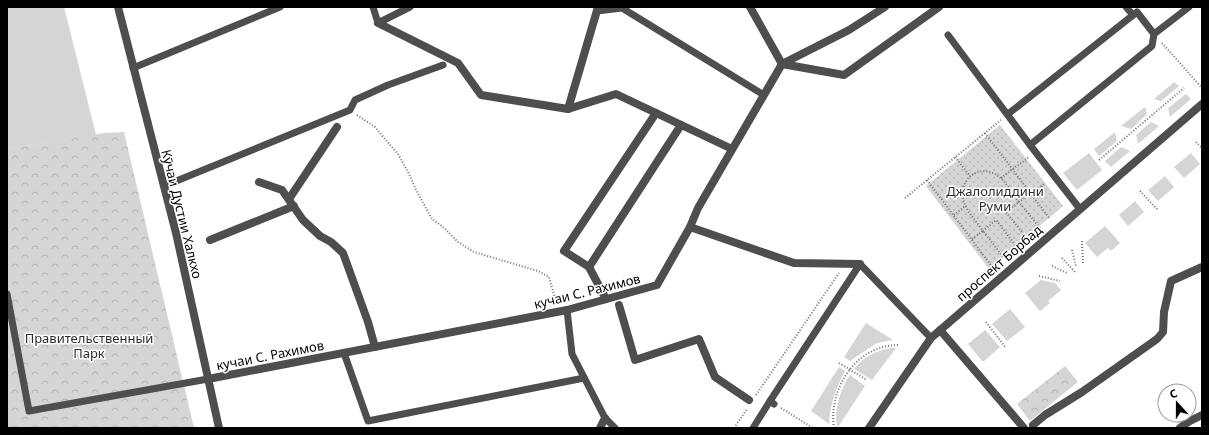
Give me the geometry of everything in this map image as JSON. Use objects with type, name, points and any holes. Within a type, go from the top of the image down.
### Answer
[{"type":"street","name":"Кӯчаи Дустии Халкхо","points":[[118,7],[176,233],[219,428]]},
{"type":"street","points":[[750,7],[782,64]]},
{"type":"street","points":[[782,64],[848,30],[885,7]]},
{"type":"street","points":[[782,64],[844,75],[939,7]]},
{"type":"street","points":[[568,109],[598,9]]},
{"type":"street","points":[[378,23],[458,63],[481,96],[568,109],[616,94],[732,149]]},
{"type":"street","name":"кучаи С. Рахимов","points":[[208,379],[567,310],[657,285],[690,227],[698,208],[782,64]]},
{"type":"street","name":"проспект Борбад","points":[[869,428],[931,338],[1202,104]]},
{"type":"street","points":[[606,299],[589,267],[564,251],[656,113]]},
{"type":"street","points":[[589,267],[681,125]]},
{"type":"street","points":[[210,240],[291,203],[337,127]]},
{"type":"street","points":[[259,182],[282,190],[303,220],[320,236],[343,253],[368,322],[375,347]]},
{"type":"street","points":[[690,227],[794,263],[860,264]]},
{"type":"street","points":[[940,330],[1024,428],[1034,426],[1045,415],[1082,392],[1157,339],[1163,332],[1164,312],[1172,281],[1202,267]]},
{"type":"street","points":[[619,305],[635,360],[699,339],[715,377],[748,404]]},
{"type":"street","points":[[1180,428],[1202,415]]},
{"type":"street","points":[[600,428],[605,418]]},
{"type":"lane","points":[[133,68],[280,7]]},
{"type":"lane","points":[[373,7],[378,23],[410,7]]},
{"type":"lane","points":[[1126,7],[1133,16]]},
{"type":"lane","points":[[1030,145],[1152,46],[1154,34],[1189,7]]},
{"type":"lane","points":[[598,9],[622,8],[764,95]]},
{"type":"lane","points":[[1008,114],[1137,12],[1154,34]]},
{"type":"lane","points":[[948,35],[1080,209]]},
{"type":"lane","points":[[164,186],[350,110],[355,100],[388,85],[442,65]]},
{"type":"lane","points":[[753,428],[772,403],[860,264],[931,338]]},
{"type":"lane","points":[[7,294],[9,320],[29,411],[208,379]]},
{"type":"lane","points":[[567,310],[572,354],[605,418],[614,428]]},
{"type":"lane","points":[[344,353],[368,421],[584,378]]},
{"type":"path","points":[[1154,34],[1202,88]]},
{"type":"path","points":[[1099,160],[1184,88]]},
{"type":"path","points":[[350,110],[375,127],[398,154],[432,219],[442,226],[458,242],[474,252],[538,271],[549,277],[556,300],[557,312]]},
{"type":"path","points":[[905,198],[1008,114]]},
{"type":"path","points":[[985,133],[1050,218]]},
{"type":"path","points":[[1196,142],[1202,148]]},
{"type":"path","points":[[1001,178],[1036,152]]},
{"type":"path","points":[[955,157],[970,176]]},
{"type":"path","points":[[1004,258],[963,202],[962,190],[966,180],[970,176],[974,173],[984,171],[995,174],[1001,178],[1040,228]]},
{"type":"path","points":[[927,180],[993,268]]},
{"type":"path","points":[[1035,248],[1006,212],[1044,184]]},
{"type":"path","points":[[1140,191],[1158,210]]},
{"type":"path","points":[[954,215],[966,206]]},
{"type":"path","points":[[972,239],[996,220],[1025,257]]},
{"type":"path","points":[[1082,241],[1083,263]]},
{"type":"path","points":[[1072,250],[1076,266]]},
{"type":"path","points":[[1062,258],[1074,272]]},
{"type":"path","points":[[756,395],[846,264]]},
{"type":"path","points":[[1052,266],[1067,273]]},
{"type":"path","points":[[1039,276],[1060,281]]},
{"type":"path","points":[[986,322],[1006,348]]},
{"type":"path","points":[[834,428],[832,417],[841,384],[857,361],[868,352],[893,345],[900,345]]},
{"type":"path","points":[[839,363],[867,380]]},
{"type":"path","points":[[772,403],[809,427],[814,428]]},
{"type":"path","points":[[734,428],[748,404]]},
{"type":"green space","points":[[7,7],[64,7],[96,135],[7,149]]},
{"type":"green space","points":[[1174,82],[1179,86],[1161,101],[1154,99]]},
{"type":"green space","points":[[1186,94],[1191,99],[1170,117],[1168,108]]},
{"type":"green space","points":[[1145,107],[1147,114],[1131,129],[1121,126]]},
{"type":"green space","points":[[1151,122],[1159,126],[1138,144],[1136,135]]},
{"type":"green space","name":"Джалолиддини Руми","points":[[1000,125],[1063,206],[989,269],[926,186]]},
{"type":"green space","name":"Правительственный Парк","points":[[124,132],[194,428],[7,428],[7,149],[104,133]]},
{"type":"green space","points":[[1115,132],[1117,141],[1099,156],[1094,149]]},
{"type":"green space","points":[[1121,147],[1130,151],[1111,167],[1105,161]]},
{"type":"green space","points":[[1089,153],[1102,170],[1077,190],[1063,173]]},
{"type":"green space","points":[[1191,153],[1200,164],[1184,178],[1174,167]]},
{"type":"green space","points":[[1165,176],[1174,187],[1158,201],[1148,190]]},
{"type":"green space","points":[[1135,201],[1144,212],[1128,226],[1119,215]]},
{"type":"green space","points":[[1105,226],[1120,243],[1111,251],[1108,248],[1097,257],[1085,243]]},
{"type":"green space","points":[[1041,280],[1055,283],[1061,290],[1048,301],[1050,303],[1040,311],[1025,293]]},
{"type":"green space","points":[[1010,309],[1025,327],[1007,341],[992,324]]},
{"type":"green space","points":[[866,323],[893,340],[877,343],[850,361],[844,357]]},
{"type":"green space","points":[[985,330],[1000,347],[983,362],[968,344]]},
{"type":"green space","points":[[891,348],[896,348],[872,380],[854,369],[858,364],[871,355]]},
{"type":"green space","points":[[1065,366],[1078,382],[1030,421],[1017,404]]},
{"type":"green space","points":[[839,367],[845,371],[834,396],[829,424],[811,411]]},
{"type":"green space","points":[[850,375],[865,386],[838,427],[836,415],[838,401],[843,386]]}]
